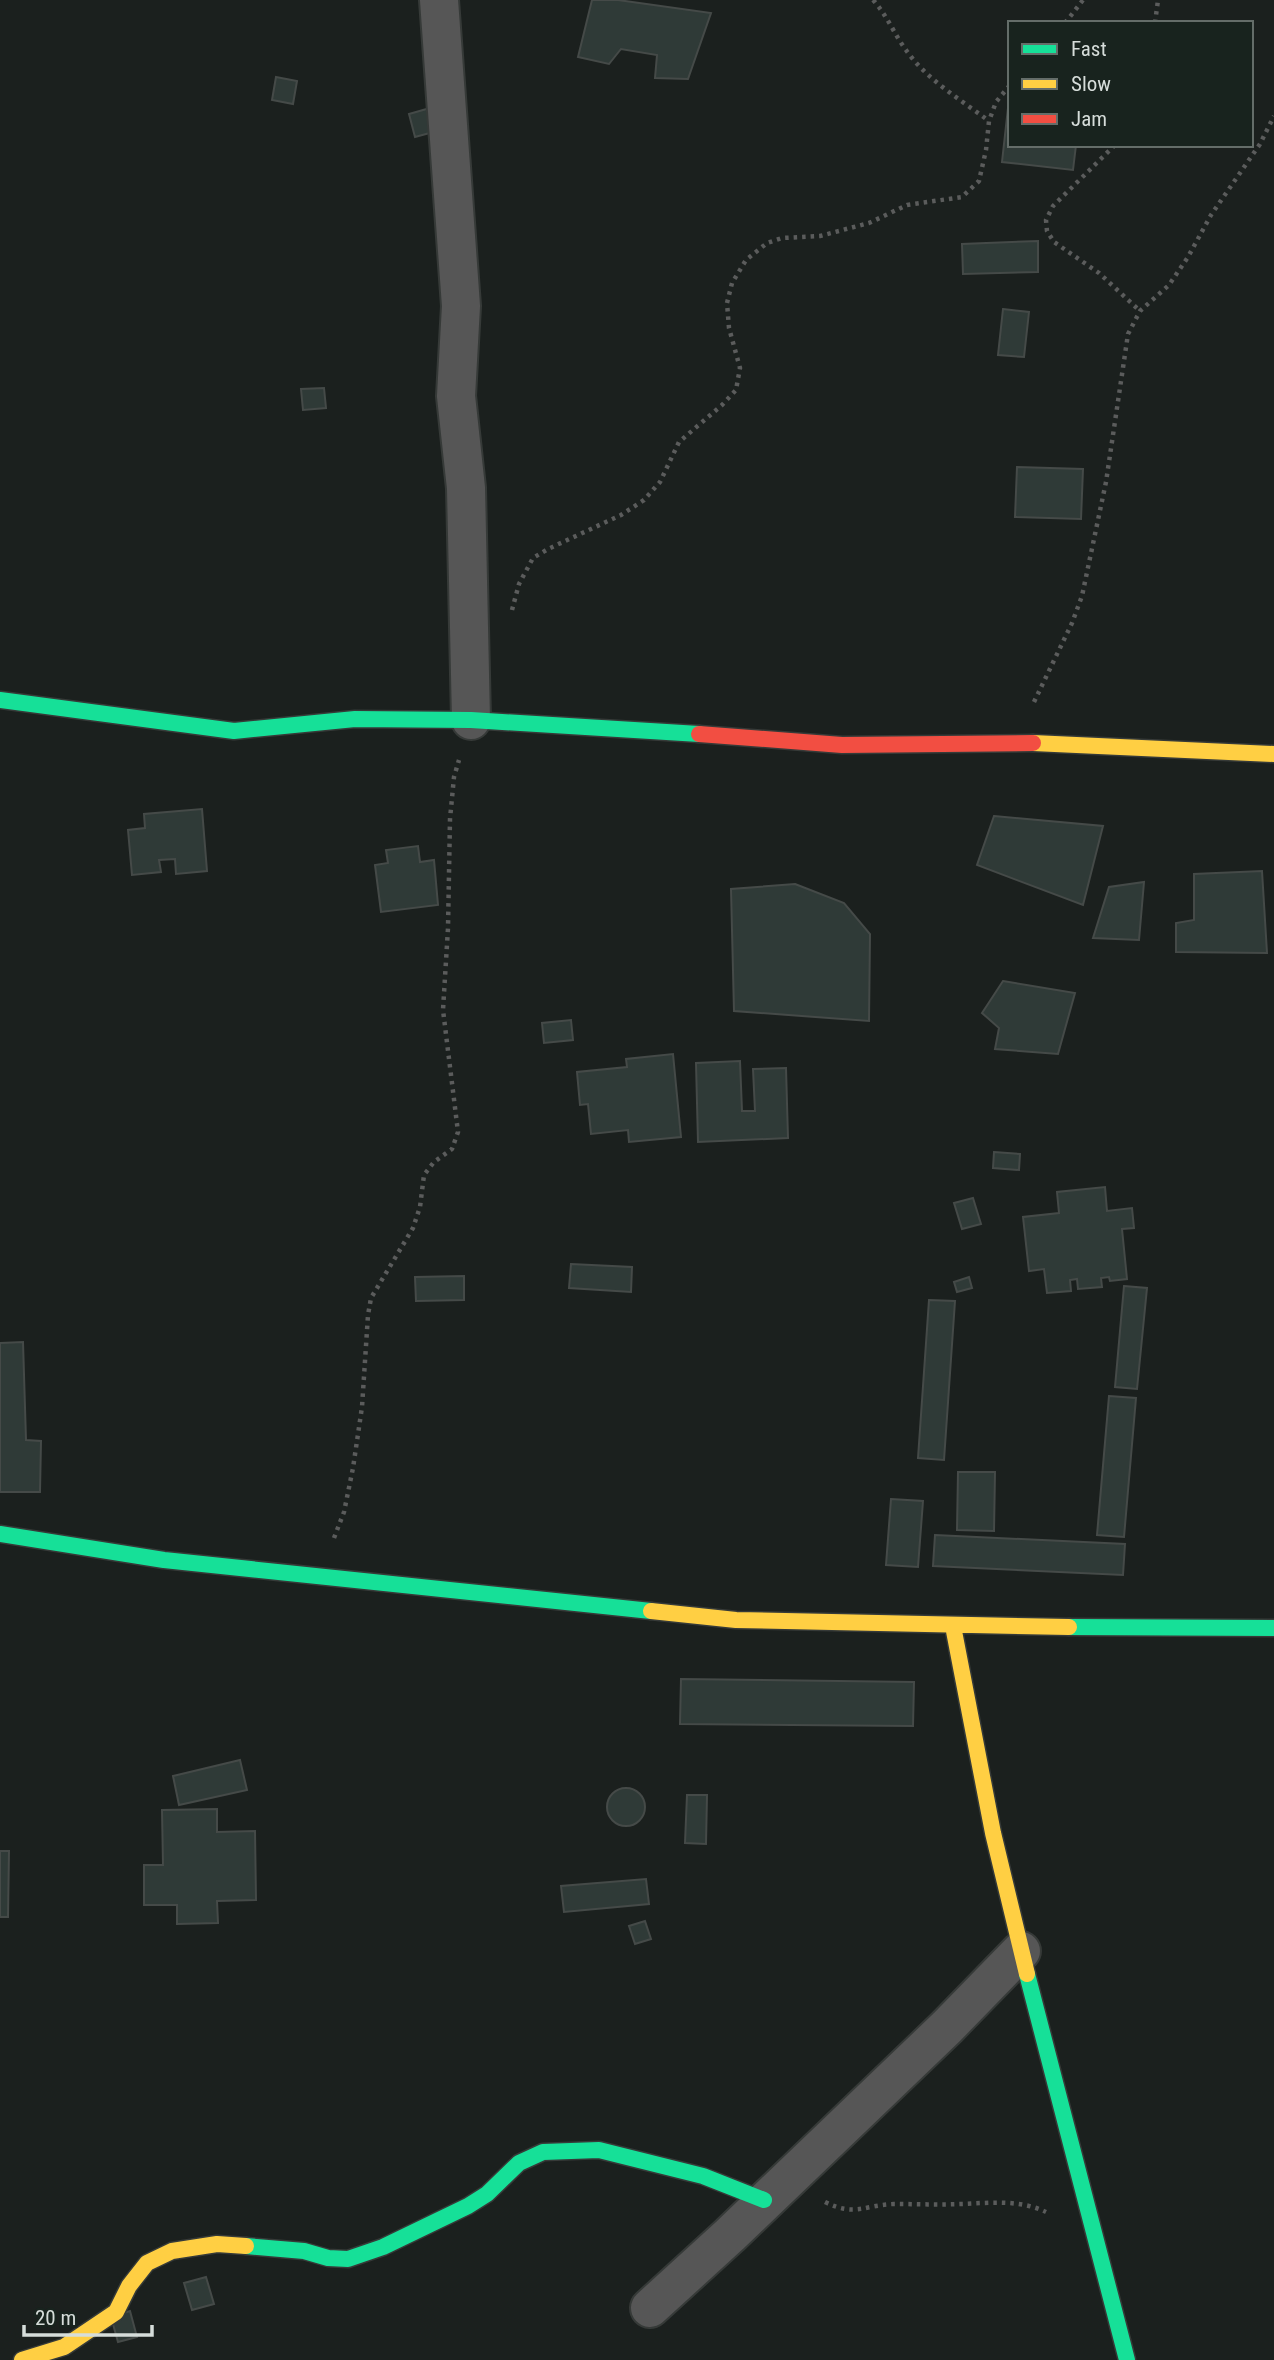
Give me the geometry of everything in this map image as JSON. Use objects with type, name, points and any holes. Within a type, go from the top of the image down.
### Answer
[{"type":"street","points":[[439,0],[461,306],[456,396],[466,488],[471,720]]},
{"type":"street","points":[[0,700],[234,731],[355,719],[471,720],[666,731],[842,745],[1015,743],[1274,754]]},
{"type":"street","points":[[0,1534],[163,1560],[736,1620],[953,1626],[1274,1628]]},
{"type":"street","points":[[953,1626],[993,1833],[1127,2360]]},
{"type":"street","points":[[650,2308],[947,2027],[1021,1951]]},
{"type":"street","points":[[22,2360],[64,2347],[116,2312],[129,2286],[146,2263],[172,2251],[217,2244],[304,2251],[328,2258],[348,2259],[383,2247],[468,2206],[487,2194],[519,2163],[542,2152],[599,2150],[773,2191]]},
{"type":"path","points":[[873,0],[905,50],[917,63],[989,121]]},
{"type":"path","points":[[1067,21],[1083,0]]},
{"type":"path","points":[[1155,21],[1158,0]]},
{"type":"path","points":[[510,618],[524,570],[533,558],[621,515],[644,500],[660,482],[679,442],[736,390],[740,368],[729,328],[727,303],[733,283],[746,260],[767,243],[782,238],[820,236],[869,223],[907,205],[962,197],[978,181],[986,150],[989,121],[996,102],[1008,87]]},
{"type":"path","points":[[1015,743],[1082,596],[1108,470],[1128,334],[1140,311],[1169,285],[1188,257],[1211,215],[1259,144],[1274,116]]},
{"type":"path","points":[[1113,147],[1053,206],[1046,220],[1047,231],[1054,242],[1099,273],[1140,311]]},
{"type":"path","points":[[318,1577],[344,1512],[353,1468],[362,1407],[371,1298],[413,1228],[420,1207],[424,1175],[434,1162],[452,1149],[458,1132],[443,1010],[454,777],[471,720]]},
{"type":"path","points":[[773,2191],[841,2210],[858,2211],[890,2204],[1001,2202],[1031,2205],[1096,2237]]},
{"type":"building","points":[[592,0],[618,0],[711,13],[688,79],[655,78],[657,55],[621,49],[609,64],[578,57]]},
{"type":"building","points":[[276,77],[297,81],[293,104],[272,100]]},
{"type":"building","points":[[430,108],[437,131],[415,137],[409,114]]},
{"type":"building","points":[[1008,108],[1008,147],[1076,147],[1073,170],[1002,162]]},
{"type":"building","points":[[1038,241],[1038,272],[963,274],[962,244]]},
{"type":"building","points":[[1003,309],[1029,312],[1024,357],[998,355]]},
{"type":"building","points":[[324,388],[326,408],[303,410],[301,389]]},
{"type":"building","points":[[1017,467],[1083,469],[1081,519],[1015,517]]},
{"type":"building","points":[[202,809],[207,871],[176,874],[175,859],[159,860],[161,872],[132,875],[128,830],[145,828],[144,814]]},
{"type":"building","points":[[994,816],[1103,826],[1083,905],[977,865]]},
{"type":"building","points":[[418,846],[420,862],[434,860],[438,905],[381,912],[375,865],[388,863],[386,850]]},
{"type":"building","points":[[1262,871],[1267,953],[1176,952],[1176,923],[1194,920],[1194,874]]},
{"type":"building","points":[[1144,882],[1139,940],[1093,938],[1109,887]]},
{"type":"building","points":[[795,884],[844,903],[870,934],[869,1021],[734,1011],[731,889]]},
{"type":"building","points":[[1003,981],[1075,993],[1058,1054],[995,1049],[999,1028],[982,1013]]},
{"type":"building","points":[[571,1020],[573,1040],[544,1043],[542,1023]]},
{"type":"building","points":[[673,1054],[681,1137],[629,1142],[628,1130],[591,1134],[588,1104],[580,1105],[577,1072],[627,1067],[626,1059]]},
{"type":"building","points":[[740,1061],[742,1111],[755,1111],[753,1069],[786,1068],[788,1138],[698,1142],[696,1063]]},
{"type":"building","points":[[994,1152],[1020,1154],[1019,1170],[993,1168]]},
{"type":"building","points":[[1105,1187],[1107,1211],[1132,1208],[1134,1228],[1122,1229],[1127,1279],[1110,1281],[1109,1277],[1101,1278],[1102,1287],[1078,1289],[1077,1279],[1070,1280],[1071,1291],[1047,1293],[1044,1269],[1029,1271],[1023,1217],[1059,1213],[1057,1192]]},
{"type":"building","points":[[973,1198],[981,1224],[962,1229],[954,1203]]},
{"type":"building","points":[[571,1264],[632,1267],[631,1292],[569,1288]]},
{"type":"building","points":[[464,1276],[464,1300],[416,1301],[415,1277]]},
{"type":"building","points":[[969,1277],[972,1288],[957,1292],[954,1282]]},
{"type":"building","points":[[1124,1286],[1147,1288],[1137,1389],[1115,1387]]},
{"type":"building","points":[[929,1300],[955,1301],[944,1460],[918,1458]]},
{"type":"building","points":[[23,1342],[26,1440],[41,1441],[40,1492],[0,1492],[0,1343]]},
{"type":"building","points":[[1109,1396],[1136,1398],[1124,1537],[1097,1535]]},
{"type":"building","points":[[958,1472],[995,1472],[994,1531],[957,1530]]},
{"type":"building","points":[[891,1499],[923,1501],[918,1567],[886,1565]]},
{"type":"building","points":[[935,1535],[1125,1544],[1123,1575],[933,1566]]},
{"type":"building","points":[[681,1679],[914,1682],[913,1726],[680,1724]]},
{"type":"building","points":[[240,1760],[247,1790],[179,1805],[173,1776]]},
{"type":"building","points":[[626,1788],[640,1793],[645,1807],[640,1821],[626,1826],[612,1821],[607,1807],[612,1793]]},
{"type":"building","points":[[687,1795],[707,1795],[706,1844],[685,1843]]},
{"type":"building","points":[[217,1809],[217,1832],[255,1831],[256,1900],[217,1901],[218,1923],[177,1924],[177,1905],[144,1905],[144,1865],[163,1865],[162,1810]]},
{"type":"building","points":[[0,1851],[9,1851],[8,1917],[0,1917]]},
{"type":"building","points":[[646,1879],[649,1904],[564,1912],[561,1886]]},
{"type":"building","points":[[645,1921],[651,1939],[635,1944],[629,1926]]},
{"type":"building","points":[[206,2277],[214,2304],[192,2310],[184,2283]]},
{"type":"building","points":[[130,2311],[137,2337],[118,2342],[111,2317]]},
{"type":"traffic: fast","points":[[0,700],[234,731],[355,719],[471,720],[699,734]]},
{"type":"traffic: fast","points":[[0,1534],[164,1560],[651,1611]]},
{"type":"traffic: fast","points":[[1069,1627],[1274,1628]]},
{"type":"traffic: fast","points":[[1027,1974],[1127,2360]]},
{"type":"traffic: fast","points":[[246,2246],[304,2251],[328,2258],[348,2259],[383,2247],[468,2206],[487,2194],[519,2163],[543,2152],[599,2150],[703,2176],[764,2200]]},
{"type":"traffic: slow","points":[[1033,743],[1274,754]]},
{"type":"traffic: slow","points":[[651,1611],[736,1620],[1069,1627]]},
{"type":"traffic: slow","points":[[953,1626],[993,1833],[1027,1974]]},
{"type":"traffic: slow","points":[[22,2360],[64,2347],[116,2312],[129,2286],[147,2263],[172,2251],[217,2244],[246,2246]]},
{"type":"traffic: jam","points":[[699,734],[842,745],[1033,743]]}]
